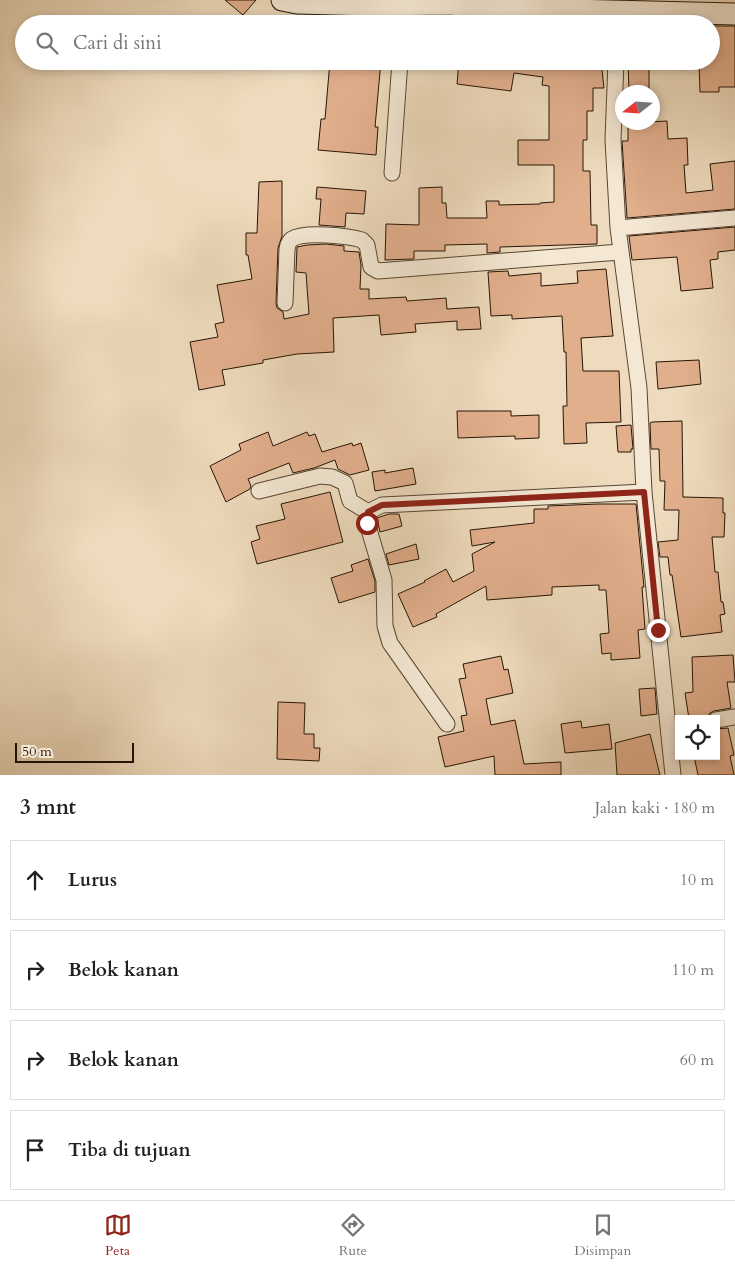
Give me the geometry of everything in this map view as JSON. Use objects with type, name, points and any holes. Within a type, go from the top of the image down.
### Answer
[{"type":"main road","points":[[282,0],[404,14],[448,4],[527,10],[735,14]]},
{"type":"street","points":[[392,173],[399,70]]},
{"type":"street","points":[[616,70],[613,140],[618,228],[639,388],[644,492],[674,727],[673,775]]},
{"type":"street","points":[[618,228],[735,218]]},
{"type":"street","points":[[286,303],[287,249],[289,242],[293,238],[300,236],[338,235],[362,240],[367,245],[371,267],[378,270],[620,252]]},
{"type":"street","points":[[259,491],[320,476],[332,476],[345,483],[350,500],[368,512]]},
{"type":"street","points":[[368,512],[382,505],[644,492]]},
{"type":"street","points":[[368,512],[367,523],[384,580],[385,626],[390,643],[447,724]]},
{"type":"street","points":[[720,719],[735,717]]},
{"type":"building","points":[[225,0],[256,0],[243,15]]},
{"type":"building","points":[[720,26],[735,26],[735,87],[719,87],[719,92],[700,92],[699,70],[720,70]]},
{"type":"building","points":[[329,70],[380,70],[375,127],[378,127],[376,155],[318,150],[321,119],[325,119]]},
{"type":"building","points":[[458,70],[602,70],[604,88],[593,88],[593,111],[587,111],[587,140],[583,140],[583,171],[590,171],[591,225],[597,225],[597,244],[500,247],[500,252],[487,253],[487,244],[445,245],[445,251],[414,251],[414,259],[385,260],[386,224],[419,225],[419,188],[442,187],[442,203],[446,203],[447,218],[487,218],[486,201],[499,201],[499,205],[554,202],[554,165],[518,165],[518,140],[549,140],[549,86],[542,85],[543,77],[514,73],[511,91],[457,84]]},
{"type":"building","points":[[628,70],[649,70],[649,85],[629,85]]},
{"type":"building","points":[[660,121],[667,121],[668,139],[687,138],[688,165],[684,165],[686,193],[713,190],[710,164],[735,161],[735,209],[627,218],[622,141],[628,141],[628,130],[660,130]]},
{"type":"building","points":[[282,181],[282,236],[278,248],[276,303],[277,308],[283,312],[284,319],[309,314],[306,273],[296,272],[297,247],[326,244],[344,246],[344,251],[359,252],[361,265],[360,289],[369,289],[369,299],[406,297],[407,301],[446,298],[447,309],[479,307],[481,329],[457,330],[457,321],[415,324],[416,332],[381,335],[379,315],[333,318],[334,352],[297,354],[263,360],[263,363],[222,370],[225,385],[199,390],[190,342],[218,337],[215,324],[224,322],[217,285],[252,279],[248,255],[246,255],[246,233],[257,233],[259,182]]},
{"type":"building","points":[[317,187],[366,191],[364,214],[346,213],[345,227],[319,225],[321,199],[316,199]]},
{"type":"building","points":[[735,227],[735,250],[718,252],[718,259],[710,260],[713,288],[681,291],[677,257],[632,260],[629,236]]},
{"type":"building","points":[[606,269],[613,336],[581,338],[583,371],[619,371],[621,422],[586,423],[587,443],[564,444],[563,406],[567,406],[566,352],[564,352],[562,316],[512,319],[512,315],[491,316],[488,272],[508,271],[509,276],[541,273],[541,286],[578,283],[577,271]]},
{"type":"building","points":[[699,360],[701,384],[658,389],[656,362]]},
{"type":"building","points":[[457,411],[511,411],[511,416],[539,415],[539,438],[515,439],[515,436],[458,438]]},
{"type":"building","points":[[682,421],[683,497],[723,498],[723,513],[725,513],[724,537],[712,537],[715,572],[718,572],[721,602],[723,602],[725,614],[720,615],[722,632],[681,637],[668,557],[660,557],[658,542],[678,540],[679,510],[664,510],[665,481],[660,481],[659,449],[651,449],[650,423]]},
{"type":"building","points":[[631,425],[633,449],[631,449],[631,452],[618,452],[616,426]]},
{"type":"building","points":[[268,432],[273,446],[307,432],[309,436],[315,434],[322,452],[352,443],[353,446],[361,443],[369,470],[350,475],[338,469],[335,460],[293,473],[289,463],[248,479],[251,486],[250,489],[226,502],[210,466],[241,450],[239,444]]},
{"type":"building","points":[[413,468],[416,484],[375,491],[372,472],[385,470],[385,473]]},
{"type":"building","points":[[330,492],[343,542],[257,564],[251,542],[260,539],[256,526],[285,519],[281,504]]},
{"type":"building","points":[[636,504],[644,587],[642,587],[645,629],[638,630],[640,658],[611,660],[611,653],[602,654],[600,634],[609,633],[606,590],[599,590],[599,585],[552,587],[552,595],[487,600],[486,586],[436,614],[437,617],[413,627],[398,594],[425,582],[446,569],[453,582],[474,571],[472,554],[495,542],[472,546],[470,530],[534,523],[534,509],[548,509],[548,506]]},
{"type":"building","points":[[389,514],[399,514],[402,526],[380,532],[377,518]]},
{"type":"building","points":[[416,544],[419,559],[389,565],[386,554]]},
{"type":"building","points":[[368,559],[375,581],[375,592],[339,603],[331,578],[353,571],[351,565]]},
{"type":"building","points":[[733,655],[735,682],[727,682],[731,708],[714,711],[709,715],[688,715],[685,693],[693,692],[692,657]]},
{"type":"building","points":[[501,656],[504,670],[508,669],[513,693],[486,699],[491,725],[515,720],[524,764],[561,762],[561,775],[495,775],[494,756],[445,767],[438,737],[464,731],[461,716],[467,715],[459,679],[466,678],[463,664]]},
{"type":"building","points":[[655,688],[657,714],[641,716],[639,689]]},
{"type":"building","points":[[278,702],[305,703],[304,734],[314,734],[314,748],[320,748],[319,761],[277,759]]},
{"type":"building","points":[[581,721],[582,728],[609,724],[612,749],[565,753],[561,724]]},
{"type":"building","points":[[728,728],[734,755],[730,756],[734,775],[698,775],[695,760],[720,760],[720,729]]},
{"type":"building","points":[[650,734],[660,775],[617,775],[615,743]]},
{"type":"route","points":[[367,523],[368,512],[382,505],[644,492],[658,630]]}]
